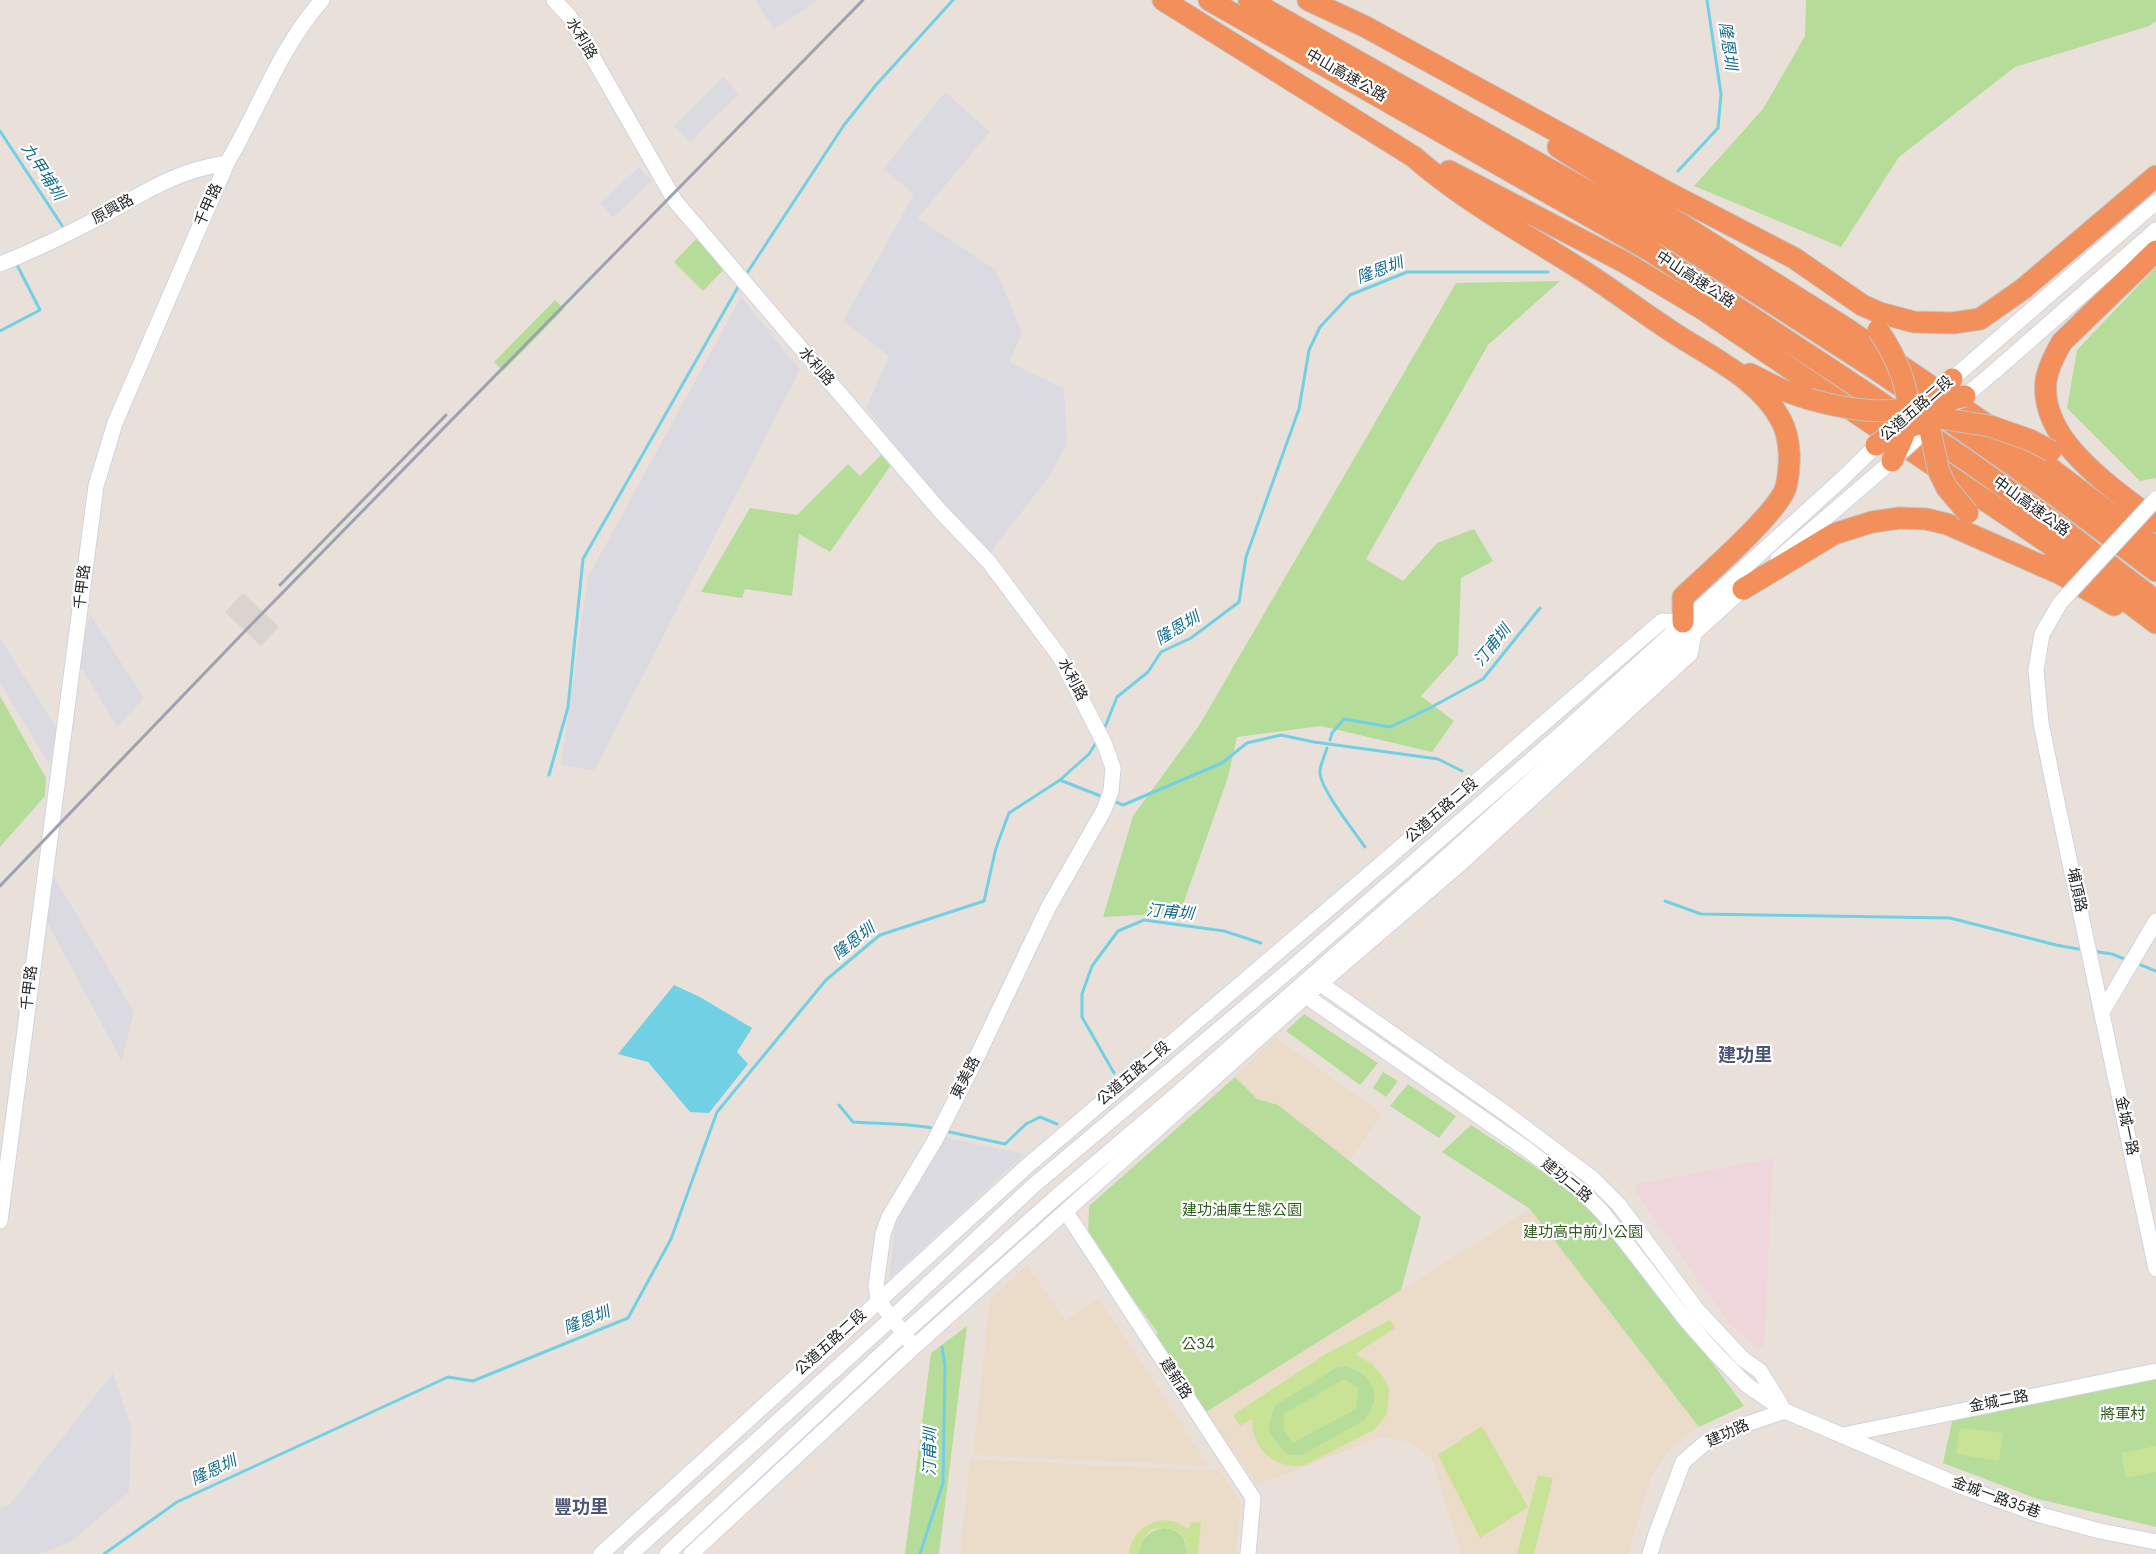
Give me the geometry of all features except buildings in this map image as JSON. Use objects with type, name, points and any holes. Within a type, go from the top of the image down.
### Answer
[{"type":"highway","points":[[1163,0],[1414,157],[1440,180],[1578,268],[1672,332],[1733,369],[1765,397],[1782,420],[1788,442],[1789,466],[1785,488],[1772,510],[1683,597],[1689,627]]},
{"type":"highway","name":"中山高速公路","points":[[1209,0],[1649,250],[1961,457],[2049,519],[2156,602]]},
{"type":"highway","name":"中山高速公路","points":[[1249,0],[1676,241],[1880,372],[2058,497],[2156,571]]},
{"type":"highway","points":[[1308,0],[1364,26],[1667,192],[1794,258],[1862,305],[1880,313],[1914,322],[1953,323],[1980,319],[2023,289],[2156,176]]},
{"type":"highway","points":[[1452,74],[1543,138],[1847,328],[2047,466],[2156,548]]},
{"type":"highway","points":[[1414,157],[1444,169],[1557,226],[1624,262],[1704,310],[2066,555],[2156,623]]},
{"type":"highway","points":[[2156,251],[2062,342],[2052,359],[2046,381],[2047,405],[2056,429],[2077,456],[2156,522]]},
{"type":"highway","points":[[1794,258],[1852,304],[1878,330],[1891,349],[1922,416],[1947,488],[1968,513],[1993,532],[2056,572],[2156,630]]},
{"type":"highway","points":[[1733,369],[1750,374],[1782,390],[1842,408],[1922,416],[1990,426],[2030,440],[2107,483]]},
{"type":"highway","points":[[1876,445],[1922,416],[1958,387]]},
{"type":"highway","points":[[1892,461],[1922,416]]},
{"type":"highway","points":[[1743,589],[1834,534],[1872,522],[1900,518],[1926,519],[1947,524],[2056,572]]},
{"type":"street","name":"千甲路","points":[[0,1221],[96,486],[115,422],[227,163],[241,140],[278,62],[322,0]]},
{"type":"street","name":"水利路","points":[[554,0],[568,16],[675,201],[941,512],[989,562],[1060,657],[1105,745],[1113,768],[1112,791]]},
{"type":"street","name":"原興路","points":[[0,264],[86,225],[171,177],[203,166],[227,163]]},
{"type":"street","name":"公道五路二段","points":[[1958,387],[1979,355],[2156,202]]},
{"type":"street","name":"公道五路二段","points":[[1958,387],[1995,371],[2156,230]]},
{"type":"street","name":"公道五路二段","points":[[667,1554],[903,1334],[1055,1198],[1169,1101],[1430,872],[1689,627],[1876,445]]},
{"type":"street","name":"公道五路二段","points":[[631,1554],[892,1319],[1033,1186],[1292,968],[1568,728],[1689,627],[1743,589],[1892,461]]},
{"type":"street","name":"埔頂路","points":[[2096,984],[2041,723],[2036,670],[2042,634],[2060,603],[2156,499]]},
{"type":"street","name":"公道五路二段","points":[[601,1554],[1026,1167],[1662,621],[1689,627]]},
{"type":"street","points":[[691,1554],[914,1346],[1306,996],[1461,863],[1690,654],[1689,627]]},
{"type":"street","name":"東美路","points":[[878,1300],[876,1286],[883,1234],[889,1217],[940,1130],[1048,908],[1104,810],[1112,791]]},
{"type":"street","points":[[1292,968],[1335,903]]},
{"type":"street","points":[[2102,1012],[2156,921]]},
{"type":"street","name":"建功二路","points":[[1321,984],[1515,1121],[1592,1178],[1619,1205],[1698,1311],[1743,1359],[1760,1371],[1785,1411]]},
{"type":"street","name":"金城一路","points":[[2096,984],[2156,1269]]},
{"type":"street","name":"建功二路","points":[[1306,996],[1525,1148],[1582,1191],[1604,1214],[1686,1320],[1747,1385],[1785,1411],[1842,1435]]},
{"type":"street","name":"建新路","points":[[1066,1212],[1253,1498],[1248,1554]]},
{"type":"street","points":[[878,1300],[914,1346]]},
{"type":"street","name":"金城二路","points":[[1842,1435],[2156,1371]]},
{"type":"street","name":"建功路","points":[[1650,1554],[1683,1462],[1705,1443],[1735,1428],[1785,1411]]},
{"type":"street","name":"金城一路35巷","points":[[1842,1435],[1963,1487],[2037,1514],[2100,1531],[2156,1542]]},
{"type":"shaded area","points":[[755,0],[819,0],[774,29]]},
{"type":"shaded area","points":[[723,77],[739,94],[690,142],[674,126]]},
{"type":"shaded area","points":[[945,92],[990,132],[918,218],[996,270],[1022,333],[1009,362],[1064,389],[1067,444],[1050,475],[989,555],[917,474],[866,408],[889,356],[843,321],[914,194],[883,169]]},
{"type":"shaded area","points":[[639,167],[652,181],[613,218],[600,203]]},
{"type":"shaded area","points":[[741,297],[800,370],[594,771],[561,765],[588,577]]},
{"type":"shaded area","points":[[243,593],[279,627],[261,646],[225,612]]},
{"type":"shaded area","points":[[90,614],[144,698],[117,727],[78,662]]},
{"type":"shaded area","points":[[0,638],[58,730],[49,764],[0,683]]},
{"type":"shaded area","points":[[54,876],[134,1012],[122,1062],[46,920]]},
{"type":"shaded area","points":[[1275,1037],[1383,1114],[1349,1161],[1278,1105],[1257,1099],[1235,1077]]},
{"type":"shaded area","points":[[939,1136],[1025,1154],[889,1279],[896,1220],[902,1203]]},
{"type":"shaded area","points":[[1773,1158],[1764,1347],[1758,1349],[1729,1323],[1635,1191],[1638,1184]]},
{"type":"shaded area","points":[[1530,1209],[1660,1371],[1699,1427],[1672,1446],[1651,1478],[1628,1554],[1461,1554],[1432,1459],[1409,1442],[1381,1437],[1257,1485],[1206,1412]]},
{"type":"shaded area","points":[[1027,1265],[1065,1320],[1099,1299],[1209,1466],[973,1455],[990,1299]]},
{"type":"shaded area","points":[[113,1373],[131,1427],[129,1492],[72,1541],[39,1554],[0,1554],[0,1509],[10,1504]]},
{"type":"shaded area","points":[[970,1459],[1220,1471],[1241,1502],[1236,1554],[960,1554]]},
{"type":"green space","points":[[1806,0],[2156,0],[2156,21],[2149,26],[2015,67],[1899,157],[1841,247],[1694,186],[1763,109],[1805,36]]},
{"type":"green space","points":[[696,239],[726,267],[703,291],[674,262]]},
{"type":"green space","points":[[2156,267],[2156,478],[2140,481],[2067,408],[2077,350]]},
{"type":"green space","points":[[1560,281],[1488,345],[1366,559],[1403,581],[1437,543],[1474,529],[1493,561],[1461,578],[1458,655],[1421,696],[1454,721],[1432,752],[1321,726],[1237,737],[1228,777],[1180,913],[1103,917],[1133,816],[1200,724],[1456,283]]},
{"type":"green space","points":[[555,300],[564,309],[503,371],[494,362]]},
{"type":"green space","points":[[886,450],[894,461],[830,552],[799,534],[792,596],[745,589],[742,598],[701,592],[750,508],[797,515],[848,464],[860,476]]},
{"type":"green space","points":[[0,696],[46,778],[45,796],[0,847]]},
{"type":"green space","points":[[1304,1014],[1378,1063],[1360,1085],[1286,1031]]},
{"type":"green space","points":[[1383,1072],[1398,1081],[1386,1097],[1373,1088]]},
{"type":"green space","name":"建功油庫生態公園","points":[[1235,1077],[1257,1099],[1278,1105],[1421,1217],[1401,1290],[1206,1412],[1156,1335],[1158,1333],[1088,1237],[1089,1206]]},
{"type":"green space","points":[[1408,1084],[1456,1116],[1439,1138],[1390,1106]]},
{"type":"green space","name":"建功高中前小公園","points":[[1471,1125],[1598,1208],[1744,1406],[1699,1427],[1530,1209],[1442,1152]]},
{"type":"green space","points":[[1390,1320],[1395,1328],[1355,1354],[1372,1364],[1389,1388],[1387,1414],[1374,1430],[1303,1466],[1282,1464],[1266,1455],[1260,1448],[1253,1430],[1252,1419],[1240,1426],[1233,1415],[1326,1354]],"holes":[[[1345,1366],[1355,1370],[1369,1380],[1375,1394],[1371,1411],[1365,1420],[1303,1455],[1289,1455],[1283,1451],[1268,1431],[1274,1406],[1337,1367]]]},
{"type":"green space","points":[[967,1326],[939,1554],[905,1554],[931,1353]]},
{"type":"green space","points":[[1345,1366],[1363,1374],[1373,1387],[1375,1394],[1374,1402],[1365,1420],[1303,1455],[1289,1455],[1283,1451],[1268,1431],[1274,1406],[1337,1367]]},
{"type":"green space","name":"將軍村","points":[[2156,1376],[2156,1527],[2038,1499],[1943,1463],[1953,1417]]},
{"type":"green space","points":[[1344,1379],[1359,1388],[1356,1409],[1293,1443],[1284,1431],[1284,1414]]},
{"type":"green space","points":[[1482,1426],[1528,1507],[1480,1538],[1438,1455]]},
{"type":"green space","points":[[1960,1428],[2003,1433],[1999,1461],[1956,1454]]},
{"type":"green space","points":[[2156,1446],[2156,1472],[2126,1478],[2121,1453]]},
{"type":"green space","points":[[1538,1475],[1553,1478],[1534,1554],[1517,1554]]},
{"type":"green space","points":[[1164,1520],[1176,1522],[1189,1529],[1191,1522],[1201,1523],[1198,1554],[1186,1554],[1186,1542],[1181,1534],[1172,1529],[1162,1528],[1152,1530],[1147,1534],[1141,1544],[1139,1554],[1129,1554],[1130,1547],[1140,1531],[1151,1523]]},
{"type":"green space","points":[[1164,1528],[1181,1535],[1184,1539],[1186,1554],[1139,1554],[1147,1536],[1154,1531]]},
{"type":"water","points":[[674,985],[700,997],[752,1028],[737,1052],[748,1064],[709,1113],[690,1112],[648,1062],[618,1054]]},
{"type":"waterway","points":[[747,273],[844,125],[876,85],[953,0]]},
{"type":"waterway","name":"隆恩圳","points":[[1678,171],[1718,128],[1721,94],[1707,0]]},
{"type":"waterway","name":"九甲埔圳","points":[[0,131],[63,227]]},
{"type":"waterway","points":[[0,331],[40,310],[16,263]]},
{"type":"waterway","name":"隆恩圳","points":[[1103,732],[1117,697],[1148,672],[1161,652],[1191,638],[1239,602],[1246,557],[1299,409],[1309,350],[1320,327],[1350,295],[1407,272],[1548,272]]},
{"type":"waterway","points":[[549,775],[568,707],[583,559],[738,287]]},
{"type":"waterway","name":"汀甫圳","points":[[1330,740],[1332,733],[1344,719],[1390,727],[1483,679],[1540,608]]},
{"type":"waterway","points":[[1111,800],[1123,805],[1222,763],[1247,743],[1281,735],[1314,742],[1438,759],[1462,771]]},
{"type":"waterway","name":"隆恩圳","points":[[104,1554],[177,1502],[448,1377],[473,1381],[628,1318],[671,1239],[717,1112],[826,980],[880,935],[984,901],[996,848],[1009,813],[1060,780],[1089,754],[1097,741]]},
{"type":"waterway","name":"汀甫圳","points":[[1327,748],[1320,770],[1321,778],[1331,798],[1365,847]]},
{"type":"waterway","points":[[1060,780],[1103,797]]},
{"type":"waterway","points":[[1665,901],[1701,914],[1950,918],[2056,945],[2084,950]]},
{"type":"waterway","name":"汀甫圳","points":[[1114,1073],[1082,1017],[1082,994],[1092,966],[1118,931],[1144,920],[1224,931],[1261,943]]},
{"type":"waterway","points":[[2092,951],[2112,954],[2127,960]]},
{"type":"waterway","points":[[2136,963],[2156,971]]},
{"type":"waterway","points":[[839,1105],[853,1122],[937,1129]]},
{"type":"waterway","points":[[945,1131],[1005,1144],[1026,1124],[1040,1117],[1057,1124]]},
{"type":"waterway","name":"汀甫圳","points":[[920,1554],[943,1483],[945,1365],[942,1347]]},
{"type":"railway","points":[[0,886],[246,630],[863,0]]},
{"type":"railway","points":[[280,585],[446,415]]},
{"type":"district","name":"建功里","points":[[1745,1056]]},
{"type":"district","name":"豐功里","points":[[581,1508]]},
{"type":"park label","name":"公34","points":[[1198,1345]]}]
